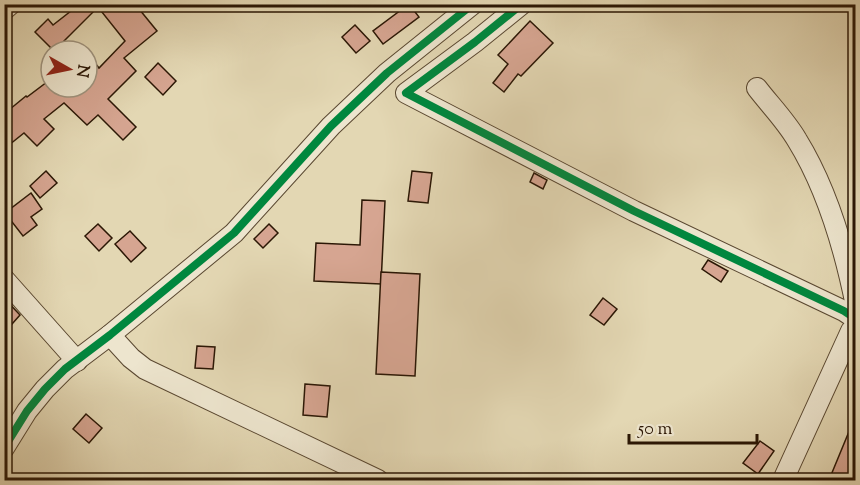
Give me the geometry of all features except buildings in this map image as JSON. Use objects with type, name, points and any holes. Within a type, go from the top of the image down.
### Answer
[{"type":"street","points":[[4,10],[11,4]]},
{"type":"street","points":[[4,448],[27,411],[65,369],[234,233],[331,126],[387,73],[473,4]]},
{"type":"street","points":[[522,4],[476,42],[406,93],[634,211],[844,310],[854,326],[783,480]]},
{"type":"street","points":[[757,88],[797,139],[826,196],[841,245],[855,306]]},
{"type":"street","points":[[4,279],[77,361]]},
{"type":"street","points":[[110,335],[131,358],[145,369],[378,480]]},
{"type":"cycle path","points":[[4,448],[27,411],[65,369],[234,233],[331,126],[387,73],[473,4]]},
{"type":"cycle path","points":[[522,4],[406,93],[634,211],[844,311],[856,319]]}]
